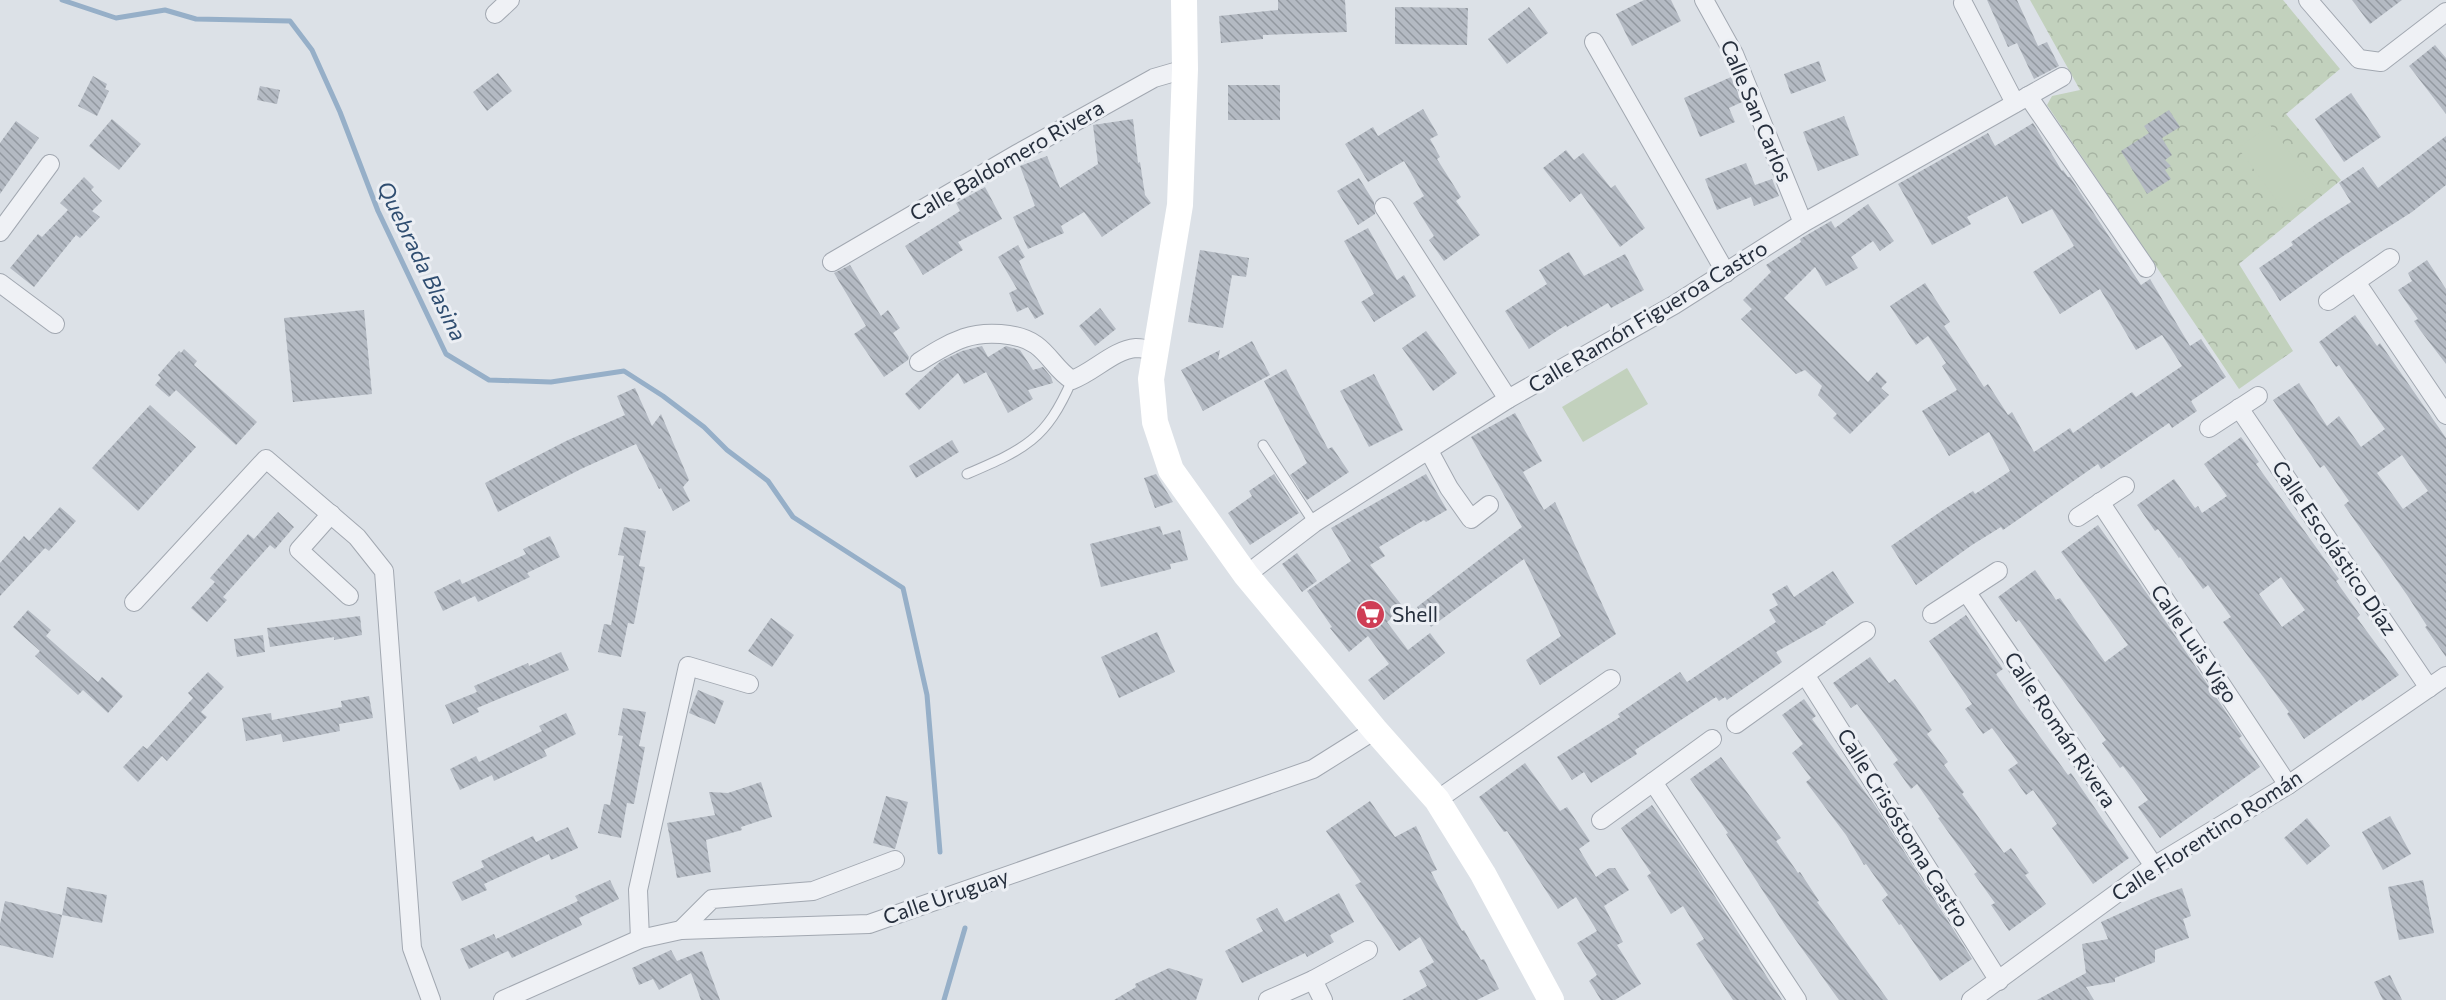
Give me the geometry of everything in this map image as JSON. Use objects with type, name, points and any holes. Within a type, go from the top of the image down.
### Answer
[{"type":"street","points":[[495,14],[510,0]]},
{"type":"street","points":[[1184,0],[1185,69],[1180,206],[1150,379],[1155,423],[1171,470],[1246,575],[1375,730],[1437,800],[1483,874],[1551,1000]]},
{"type":"street","name":"Calle San Carlos","points":[[1704,0],[1734,54],[1803,224]]},
{"type":"street","points":[[2308,0],[2359,59],[2381,62],[2446,12]]},
{"type":"street","points":[[1963,3],[2022,100],[2146,268]]},
{"type":"street","points":[[1594,42],[1726,273]]},
{"type":"street","name":"Calle Baldomero Rivera","points":[[832,262],[1144,83],[1185,69]]},
{"type":"street","name":"Calle Ramón Figueroa Castro","points":[[1246,575],[1314,523],[1508,399],[1726,273],[1803,224],[2062,77]]},
{"type":"street","points":[[0,232],[50,164]]},
{"type":"street","points":[[1384,207],[1508,399]]},
{"type":"street","points":[[2328,301],[2390,258]]},
{"type":"street","points":[[2356,282],[2446,415]]},
{"type":"street","points":[[0,283],[55,324]]},
{"type":"street","points":[[919,362],[943,347],[967,337],[1016,336],[1035,344],[1062,374],[1072,380],[1086,375],[1121,353],[1136,348],[1155,350]]},
{"type":"street","points":[[2209,428],[2258,396]]},
{"type":"street","name":"Calle Escolástico Díaz","points":[[2239,408],[2428,688]]},
{"type":"street","points":[[1429,451],[1449,488],[1471,519],[1489,505]]},
{"type":"street","points":[[134,602],[266,459],[357,537],[384,571],[412,948],[431,1000]]},
{"type":"street","points":[[2078,517],[2125,486]]},
{"type":"street","name":"Calle Luis Vigo","points":[[2100,502],[2288,785]]},
{"type":"street","points":[[331,514],[299,550],[349,596]]},
{"type":"street","points":[[1932,614],[1998,571]]},
{"type":"street","name":"Calle Román Rivera","points":[[1966,593],[2154,866]]},
{"type":"street","points":[[1736,724],[1866,631]]},
{"type":"street","points":[[640,939],[638,890],[688,666],[749,684]]},
{"type":"street","name":"Calle Crisóstoma Castro","points":[[1806,675],[1999,981]]},
{"type":"street","name":"Calle Florentino Román","points":[[1971,1000],[2154,866],[2288,785],[2446,676]]},
{"type":"street","points":[[1437,800],[1611,679]]},
{"type":"street","name":"Calle Uruguay","points":[[503,1000],[640,939],[681,930],[869,924],[1313,770],[1375,730]]},
{"type":"street","points":[[1601,820],[1712,739]]},
{"type":"street","points":[[1653,782],[1797,1000]]},
{"type":"street","points":[[681,930],[712,899],[813,891],[895,860]]},
{"type":"street","points":[[1268,1000],[1313,980],[1368,950]]},
{"type":"street","points":[[1313,980],[1323,1000]]},
{"type":"lane","points":[[967,474],[1011,455],[1033,441],[1059,410],[1072,380]]},
{"type":"lane","points":[[1263,445],[1314,523]]},
{"type":"green space","points":[[2030,0],[2283,0],[2340,69],[2286,114],[2341,180],[2239,264],[2293,351],[2239,389],[2047,105],[2052,96],[2080,90]]},
{"type":"green space","points":[[2270,125],[2317,190],[2286,213],[2238,148]]},
{"type":"green space","points":[[1627,368],[1648,404],[1583,442],[1562,407]]},
{"type":"building","points":[[1278,0],[1345,0],[1347,32],[1263,35],[1263,39],[1221,43],[1219,16],[1278,10]]},
{"type":"building","points":[[1644,0],[1671,0],[1681,21],[1632,46],[1616,14]]},
{"type":"building","points":[[1987,0],[2017,0],[2038,46],[2047,42],[2059,66],[2034,79],[2017,43],[2008,47]]},
{"type":"building","points":[[2352,0],[2402,0],[2370,24]]},
{"type":"building","points":[[1395,7],[1468,8],[1467,45],[1395,44]]},
{"type":"building","points":[[1529,7],[1548,33],[1507,64],[1488,39]]},
{"type":"building","points":[[2435,45],[2446,58],[2446,114],[2409,66]]},
{"type":"building","points":[[1819,61],[1826,81],[1791,94],[1784,74]]},
{"type":"building","points":[[498,73],[512,91],[487,111],[473,92]]},
{"type":"building","points":[[93,76],[107,84],[105,89],[109,91],[97,116],[78,106]]},
{"type":"building","points":[[1731,77],[1742,102],[1729,108],[1735,122],[1700,137],[1684,98]]},
{"type":"building","points":[[1228,85],[1280,85],[1280,120],[1228,120]]},
{"type":"building","points":[[260,86],[280,90],[277,104],[257,100]]},
{"type":"building","points":[[2351,93],[2381,137],[2344,162],[2315,119]]},
{"type":"building","points":[[1423,109],[1438,135],[1430,139],[1440,157],[1437,159],[1461,197],[1456,201],[1480,235],[1444,261],[1429,240],[1434,236],[1413,203],[1424,196],[1404,161],[1368,182],[1345,144],[1373,127],[1378,136]]},
{"type":"building","points":[[2169,110],[2180,127],[2162,138],[2172,155],[2165,160],[2171,166],[2165,170],[2171,179],[2147,194],[2121,151],[2149,133],[2144,126]]},
{"type":"building","points":[[1844,116],[1859,155],[1818,171],[1803,132]]},
{"type":"building","points":[[112,119],[141,144],[119,170],[89,146]]},
{"type":"building","points":[[1133,119],[1138,163],[1140,162],[1145,195],[1151,203],[1102,237],[1084,212],[1061,226],[1064,233],[1028,249],[1013,217],[1035,206],[1020,166],[1047,156],[1060,188],[1098,164],[1093,125]]},
{"type":"building","points":[[16,121],[39,138],[0,194],[0,143]]},
{"type":"building","points":[[2033,123],[2062,171],[2070,177],[2141,285],[2150,279],[2190,346],[2201,339],[2226,377],[2191,401],[2197,411],[2172,428],[2169,423],[2101,469],[2098,464],[2003,530],[2001,527],[1972,545],[1916,585],[1891,546],[1973,491],[1975,494],[2010,471],[1989,432],[1949,456],[1922,411],[1957,390],[1942,366],[1946,363],[1928,336],[1916,345],[1890,306],[1925,283],[1950,322],[1944,326],[1984,387],[1988,384],[2008,415],[2012,412],[2034,452],[2070,428],[2073,433],[2132,392],[2136,397],[2182,366],[2162,335],[2136,350],[2100,289],[2060,314],[2033,272],[2074,246],[2052,209],[2022,224],[2007,196],[1967,217],[1971,224],[1932,245],[1898,184],[1988,133],[1995,146]]},
{"type":"building","points":[[2446,136],[2446,185],[2412,212],[2343,256],[2280,301],[2259,268],[2293,245],[2291,242],[2351,202],[2339,183],[2363,167],[2378,188]]},
{"type":"building","points":[[1566,150],[1574,160],[1583,153],[1611,188],[1615,185],[1645,228],[1620,247],[1581,193],[1570,202],[1543,168]]},
{"type":"building","points":[[1746,163],[1755,185],[1772,179],[1779,196],[1754,206],[1751,197],[1717,210],[1705,179]]},
{"type":"building","points":[[84,177],[94,187],[91,190],[102,201],[92,211],[100,217],[80,238],[76,235],[34,287],[10,268],[38,234],[42,237],[68,210],[60,203]]},
{"type":"building","points":[[1359,178],[1374,202],[1375,214],[1358,225],[1337,191]]},
{"type":"building","points":[[985,187],[1002,219],[958,242],[963,250],[923,275],[905,246],[960,211],[956,203]]},
{"type":"building","points":[[1868,204],[1894,241],[1880,251],[1873,241],[1851,257],[1858,268],[1826,286],[1815,267],[1784,298],[1868,382],[1877,372],[1887,382],[1881,388],[1889,395],[1850,434],[1833,418],[1837,414],[1818,395],[1822,386],[1805,370],[1796,374],[1741,319],[1752,309],[1743,300],[1771,272],[1766,265],[1801,242],[1800,239],[1831,221],[1835,228]]},
{"type":"building","points":[[1368,228],[1397,280],[1404,275],[1416,296],[1374,322],[1361,302],[1374,294],[1344,241]]},
{"type":"building","points":[[1018,245],[1025,257],[1019,261],[1044,314],[1035,319],[1028,307],[1017,312],[1009,293],[1017,289],[998,257]]},
{"type":"building","points":[[1200,250],[1249,258],[1246,277],[1232,275],[1223,328],[1188,322]]},
{"type":"building","points":[[1569,252],[1584,276],[1625,254],[1644,290],[1611,308],[1608,303],[1567,327],[1566,325],[1529,349],[1505,311],[1547,284],[1539,270]]},
{"type":"building","points":[[2427,260],[2446,289],[2446,364],[2414,321],[2418,319],[2398,290],[2412,281],[2408,273]]},
{"type":"building","points":[[850,265],[881,316],[888,310],[900,328],[893,333],[909,357],[884,377],[854,334],[866,326],[834,273]]},
{"type":"building","points":[[1100,308],[1116,329],[1095,346],[1079,326]]},
{"type":"building","points":[[364,310],[372,394],[293,402],[284,318]]},
{"type":"building","points":[[2355,315],[2377,346],[2380,343],[2446,438],[2446,657],[2425,627],[2427,626],[2407,595],[2344,505],[2349,501],[2324,465],[2320,468],[2273,400],[2299,383],[2327,426],[2339,416],[2361,447],[2385,429],[2339,365],[2336,367],[2319,342]],"holes":[[[2402,455],[2428,491],[2403,509],[2377,473]]]},
{"type":"building","points":[[1426,331],[1457,373],[1433,391],[1402,348]]},
{"type":"building","points":[[1252,341],[1270,375],[1203,411],[1181,370],[1220,350],[1218,360]]},
{"type":"building","points":[[982,346],[988,357],[1006,346],[1020,350],[1033,370],[1043,367],[1053,383],[1028,390],[1033,399],[1008,413],[986,372],[964,384],[958,373],[919,410],[905,394],[941,361],[962,351]]},
{"type":"building","points":[[184,349],[197,361],[194,365],[257,422],[236,445],[176,390],[169,397],[155,385],[161,378],[158,375],[179,351],[181,353]]},
{"type":"building","points":[[1286,369],[1328,449],[1332,447],[1349,472],[1307,500],[1290,475],[1307,463],[1264,381]]},
{"type":"building","points":[[1374,374],[1403,430],[1369,447],[1340,391]]},
{"type":"building","points":[[635,388],[652,426],[661,414],[689,480],[683,487],[690,501],[673,511],[636,444],[581,469],[498,512],[485,483],[566,441],[625,415],[617,396]]},
{"type":"building","points":[[150,405],[196,447],[138,511],[92,468]]},
{"type":"building","points":[[1515,413],[1542,461],[1523,472],[1544,510],[1555,502],[1616,634],[1540,685],[1526,660],[1561,636],[1524,559],[1431,627],[1417,607],[1522,527],[1471,437]]},
{"type":"building","points":[[2241,437],[2259,462],[2256,464],[2339,579],[2336,581],[2360,615],[2357,618],[2399,675],[2304,739],[2287,714],[2289,712],[2223,622],[2231,617],[2208,585],[2203,589],[2158,529],[2155,531],[2137,505],[2174,479],[2195,508],[2198,506],[2202,513],[2227,496],[2204,464]],"holes":[[[2281,577],[2305,610],[2282,627],[2259,594]]]},
{"type":"building","points":[[952,440],[959,452],[916,478],[909,466]]},
{"type":"building","points":[[1156,474],[1173,502],[1155,508],[1144,478]]},
{"type":"building","points":[[1274,474],[1299,513],[1250,545],[1228,513],[1252,496],[1249,491]]},
{"type":"building","points":[[1426,474],[1447,510],[1426,522],[1424,520],[1379,547],[1385,556],[1370,565],[1404,608],[1387,622],[1408,650],[1430,633],[1445,653],[1384,700],[1368,680],[1389,664],[1368,636],[1349,652],[1330,628],[1332,627],[1307,591],[1351,561],[1331,528]]},
{"type":"building","points":[[60,507],[76,521],[49,551],[45,548],[0,596],[0,563],[24,536],[29,541]]},
{"type":"building","points":[[278,512],[294,527],[275,549],[270,545],[223,597],[227,600],[207,622],[191,608],[215,582],[210,578],[248,534],[254,539]]},
{"type":"building","points":[[2098,525],[2148,595],[2242,736],[2239,738],[2260,767],[2160,838],[2138,807],[2148,800],[2123,766],[2120,768],[2102,743],[2106,740],[2019,620],[2016,622],[1998,597],[2035,570],[2056,600],[2060,598],[2105,662],[2128,645],[2061,552]]},
{"type":"building","points":[[1160,526],[1163,535],[1180,530],[1188,560],[1170,564],[1171,569],[1101,587],[1090,544]]},
{"type":"building","points":[[624,527],[646,531],[639,566],[645,567],[634,624],[628,623],[621,657],[598,652],[604,624],[611,625],[624,556],[618,555]]},
{"type":"building","points":[[550,536],[560,557],[527,573],[530,577],[478,602],[475,596],[443,611],[434,592],[460,579],[462,584],[526,554],[523,549]]},
{"type":"building","points":[[1297,553],[1317,581],[1302,592],[1282,564]]},
{"type":"building","points":[[1833,571],[1854,603],[1825,622],[1826,624],[1776,652],[1782,662],[1727,700],[1725,697],[1719,701],[1716,697],[1635,750],[1637,754],[1591,783],[1584,772],[1572,780],[1557,757],[1620,717],[1618,714],[1680,672],[1687,682],[1776,622],[1769,610],[1778,605],[1772,594],[1787,585],[1794,597]]},
{"type":"building","points":[[28,610],[51,630],[46,636],[98,682],[102,677],[123,696],[108,713],[83,690],[78,695],[35,656],[40,651],[13,627]]},
{"type":"building","points":[[1966,615],[2003,669],[1996,674],[2068,775],[2071,773],[2129,858],[2093,884],[2052,828],[2057,824],[2033,790],[2026,795],[2008,770],[2018,763],[1992,728],[1983,734],[1965,709],[1972,704],[1929,641]]},
{"type":"building","points":[[360,616],[362,635],[270,647],[267,628]]},
{"type":"building","points":[[771,618],[794,635],[772,667],[748,651]]},
{"type":"building","points":[[1157,632],[1175,672],[1119,698],[1101,657]]},
{"type":"building","points":[[263,635],[265,652],[237,657],[234,639]]},
{"type":"building","points":[[561,652],[569,670],[477,708],[479,712],[453,724],[445,705],[477,692],[474,686]]},
{"type":"building","points":[[1870,657],[1889,683],[1895,679],[1915,705],[1932,730],[1927,734],[1948,762],[1944,765],[1964,792],[1962,794],[2004,853],[2011,848],[2029,873],[2025,875],[2046,904],[2009,931],[1991,905],[1995,903],[1974,874],[1977,872],[1938,818],[1940,817],[1917,784],[1911,789],[1893,764],[1898,760],[1857,704],[1851,708],[1833,683]]},
{"type":"building","points":[[208,672],[224,687],[201,712],[207,717],[167,761],[162,756],[138,782],[123,767],[143,746],[147,749],[193,698],[188,693]]},
{"type":"building","points":[[698,690],[724,701],[715,724],[689,713]]},
{"type":"building","points":[[369,696],[373,718],[339,724],[340,731],[283,742],[281,734],[246,741],[242,718],[271,713],[272,720],[342,707],[341,701]]},
{"type":"building","points":[[1804,699],[1816,716],[1812,719],[1876,807],[1972,959],[1940,981],[1882,900],[1888,895],[1866,864],[1864,865],[1846,835],[1806,782],[1811,778],[1792,753],[1803,744],[1782,715]]},
{"type":"building","points":[[623,708],[646,712],[639,746],[645,747],[634,804],[627,803],[621,838],[598,833],[604,804],[610,805],[623,736],[618,735]]},
{"type":"building","points":[[566,713],[576,734],[544,750],[547,756],[494,781],[492,775],[460,790],[450,769],[476,756],[479,762],[542,731],[539,726]]},
{"type":"building","points":[[1721,757],[1781,838],[1776,841],[1888,1000],[1839,1000],[1787,928],[1726,834],[1728,833],[1690,779]]},
{"type":"building","points":[[1525,763],[1560,811],[1567,807],[1590,841],[1579,849],[1596,877],[1609,868],[1615,868],[1629,890],[1604,906],[1623,942],[1617,945],[1641,984],[1615,1000],[1601,1000],[1589,981],[1597,975],[1577,943],[1597,931],[1576,897],[1558,909],[1507,831],[1504,832],[1479,797]]},
{"type":"building","points":[[761,782],[772,817],[741,827],[742,830],[706,840],[711,872],[677,878],[667,823],[715,815],[709,792],[728,793]]},
{"type":"building","points":[[886,796],[908,802],[895,849],[873,843]]},
{"type":"building","points":[[1370,801],[1395,837],[1416,826],[1437,870],[1431,872],[1462,931],[1464,930],[1481,960],[1484,959],[1499,989],[1477,1000],[1402,1000],[1427,986],[1419,971],[1434,962],[1420,937],[1399,951],[1355,885],[1361,882],[1326,831]]},
{"type":"building","points":[[1652,805],[1692,861],[1782,1000],[1733,1000],[1696,944],[1704,939],[1683,906],[1671,914],[1647,876],[1651,873],[1621,828]]},
{"type":"building","points":[[2390,816],[2411,854],[2383,870],[2362,832]]},
{"type":"building","points":[[2307,818],[2330,846],[2307,865],[2284,838]]},
{"type":"building","points":[[568,827],[578,848],[551,860],[549,854],[484,884],[487,890],[462,901],[452,882],[484,867],[481,861],[533,836],[536,842]]},
{"type":"building","points":[[610,880],[619,899],[579,918],[582,925],[512,958],[508,951],[469,969],[460,949],[494,934],[496,939],[578,901],[575,896]]},
{"type":"building","points":[[2423,880],[2434,933],[2399,940],[2388,887]]},
{"type":"building","points":[[67,887],[107,895],[102,923],[62,915]]},
{"type":"building","points":[[2182,888],[2191,916],[2183,919],[2189,938],[2155,950],[2155,962],[2115,978],[2115,982],[2086,987],[2094,1000],[2037,1000],[2086,973],[2082,944],[2108,939],[2101,922]]},
{"type":"building","points":[[1339,893],[1354,922],[1330,935],[1334,942],[1307,957],[1305,953],[1242,983],[1225,951],[1263,931],[1256,919],[1277,908],[1285,922]]},
{"type":"building","points":[[5,901],[62,915],[53,958],[0,945],[0,924]]},
{"type":"building","points":[[671,950],[677,961],[702,951],[720,1000],[701,1000],[691,973],[659,990],[653,979],[639,985],[632,968]]},
{"type":"building","points":[[1169,968],[1203,979],[1196,1000],[1114,1000],[1136,987],[1135,984]]},
{"type":"building","points":[[2390,975],[2402,1000],[2383,1000],[2374,982]]},
{"type":"waterway","name":"Quebrada Blasina","points":[[62,0],[116,18],[165,10],[196,19],[290,21],[312,50],[340,112],[378,211],[446,354],[489,380],[551,382],[624,371],[663,396],[704,427],[727,450],[768,481],[793,517],[903,588],[927,695],[940,852]]},
{"type":"waterway","name":"Quebrada Blasina","points":[[944,1000],[965,928]]},
{"type":"place","name":"Shell","points":[[1371,615]]}]
